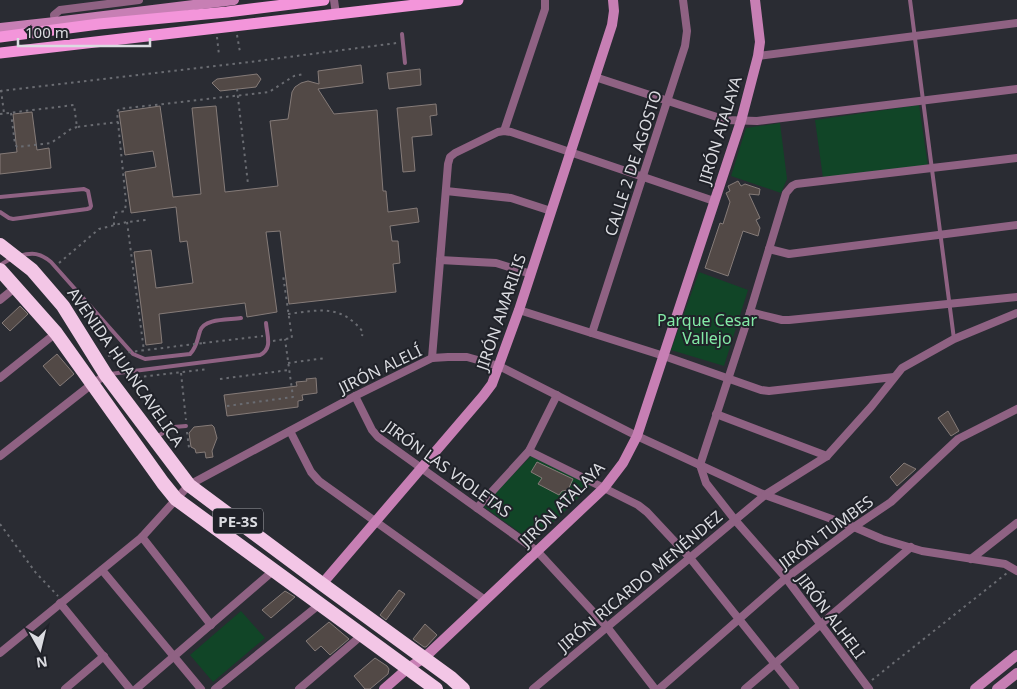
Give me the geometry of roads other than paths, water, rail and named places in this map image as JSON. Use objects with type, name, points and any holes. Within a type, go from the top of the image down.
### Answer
[{"type":"highway","name":"AVENIDA HUANCAVELICA","points":[[0,245],[32,270],[63,306],[106,375],[189,485],[451,678],[463,689]]},
{"type":"highway","name":"PE-3S","points":[[0,270],[56,332],[176,499],[436,689]]},
{"type":"highway","points":[[132,440],[150,434]]},
{"type":"main road","points":[[0,37],[98,24],[228,3],[324,0]]},
{"type":"main road","points":[[0,53],[458,0]]},
{"type":"street","points":[[55,22],[54,15],[60,10],[139,0]]},
{"type":"street","points":[[334,0],[336,14]]},
{"type":"street","points":[[504,131],[544,9],[545,0]]},
{"type":"street","name":"JIRÓN AMARILIS","points":[[322,584],[492,384],[519,310],[612,26],[613,0]]},
{"type":"street","name":"CALLE 2 DE AGOSTO","points":[[592,333],[685,46],[686,32],[683,0]]},
{"type":"street","name":"JIRÓN ATALAYA","points":[[384,689],[408,668],[424,658],[604,488],[623,463],[638,436],[741,121],[760,42],[755,0]]},
{"type":"street","points":[[0,28],[228,3],[228,26]]},
{"type":"street","points":[[758,56],[1017,23]]},
{"type":"street","points":[[595,77],[726,120],[741,121],[757,121],[1017,89]]},
{"type":"street","points":[[432,358],[448,164],[450,157],[454,153],[498,132],[511,132],[714,201]]},
{"type":"street","points":[[700,465],[750,312],[786,193],[792,186],[1017,158]]},
{"type":"street","points":[[446,191],[511,198],[552,211]]},
{"type":"street","points":[[769,249],[788,254],[1017,225]]},
{"type":"street","points":[[440,260],[483,261],[531,274]]},
{"type":"street","points":[[0,300],[16,287]]},
{"type":"street","points":[[750,312],[782,320],[1017,297]]},
{"type":"street","points":[[519,310],[664,356],[761,390],[769,391],[894,377]]},
{"type":"street","name":"JIRÓN RICARDO MENÉNDEZ","points":[[533,689],[766,495],[827,456],[871,407],[902,368],[954,339],[1017,313]]},
{"type":"street","points":[[0,378],[56,332]]},
{"type":"street","name":"JIRÓN ALELÍ","points":[[0,653],[142,537],[189,485],[355,396],[432,358],[467,357],[499,366],[638,436],[766,495],[882,539],[922,551],[1005,564],[1015,570]]},
{"type":"street","points":[[0,456],[106,375]]},
{"type":"street","points":[[477,508],[530,451],[557,395]]},
{"type":"street","name":"JIRÓN LAS VIOLETAS","points":[[355,396],[372,430],[378,437],[537,551],[607,627],[657,689]]},
{"type":"street","name":"JIRÓN TUMBES","points":[[657,689],[786,578],[891,502],[958,439],[1017,409]]},
{"type":"street","points":[[716,414],[827,456]]},
{"type":"street","points":[[290,431],[311,472],[318,481],[485,600]]},
{"type":"street","points":[[530,451],[638,505],[647,512],[690,558],[795,689]]},
{"type":"street","name":"JIRÓN ALHELI","points":[[700,465],[706,483],[735,520],[786,578],[821,624],[865,688]]},
{"type":"street","points":[[971,559],[1017,523]]},
{"type":"street","points":[[142,537],[211,624]]},
{"type":"street","points":[[745,689],[912,547]]},
{"type":"street","points":[[102,570],[201,689]]},
{"type":"street","points":[[136,689],[274,571]]},
{"type":"street","points":[[62,602],[130,689]]},
{"type":"street","points":[[215,689],[320,604]]},
{"type":"street","points":[[299,689],[362,635]]},
{"type":"street","points":[[975,689],[1017,655]]},
{"type":"street","points":[[65,689],[104,656]]},
{"type":"street","points":[[997,689],[1017,673]]},
{"type":"lane","points":[[910,0],[954,339]]},
{"type":"lane","points":[[402,34],[406,63]]},
{"type":"lane","points":[[0,197],[84,188],[88,191],[91,206],[87,209],[13,219],[0,212]]},
{"type":"lane","points":[[0,265],[24,254],[44,256],[133,354],[144,358],[190,354],[195,348],[201,328],[209,322],[241,318]]},
{"type":"lane","points":[[106,375],[260,355],[266,352],[268,346],[266,323]]},
{"type":"lane","points":[[150,434],[174,427],[186,426]]},
{"type":"park label","name":"Parque Cesar Vallejo","points":[[707,329]]}]
